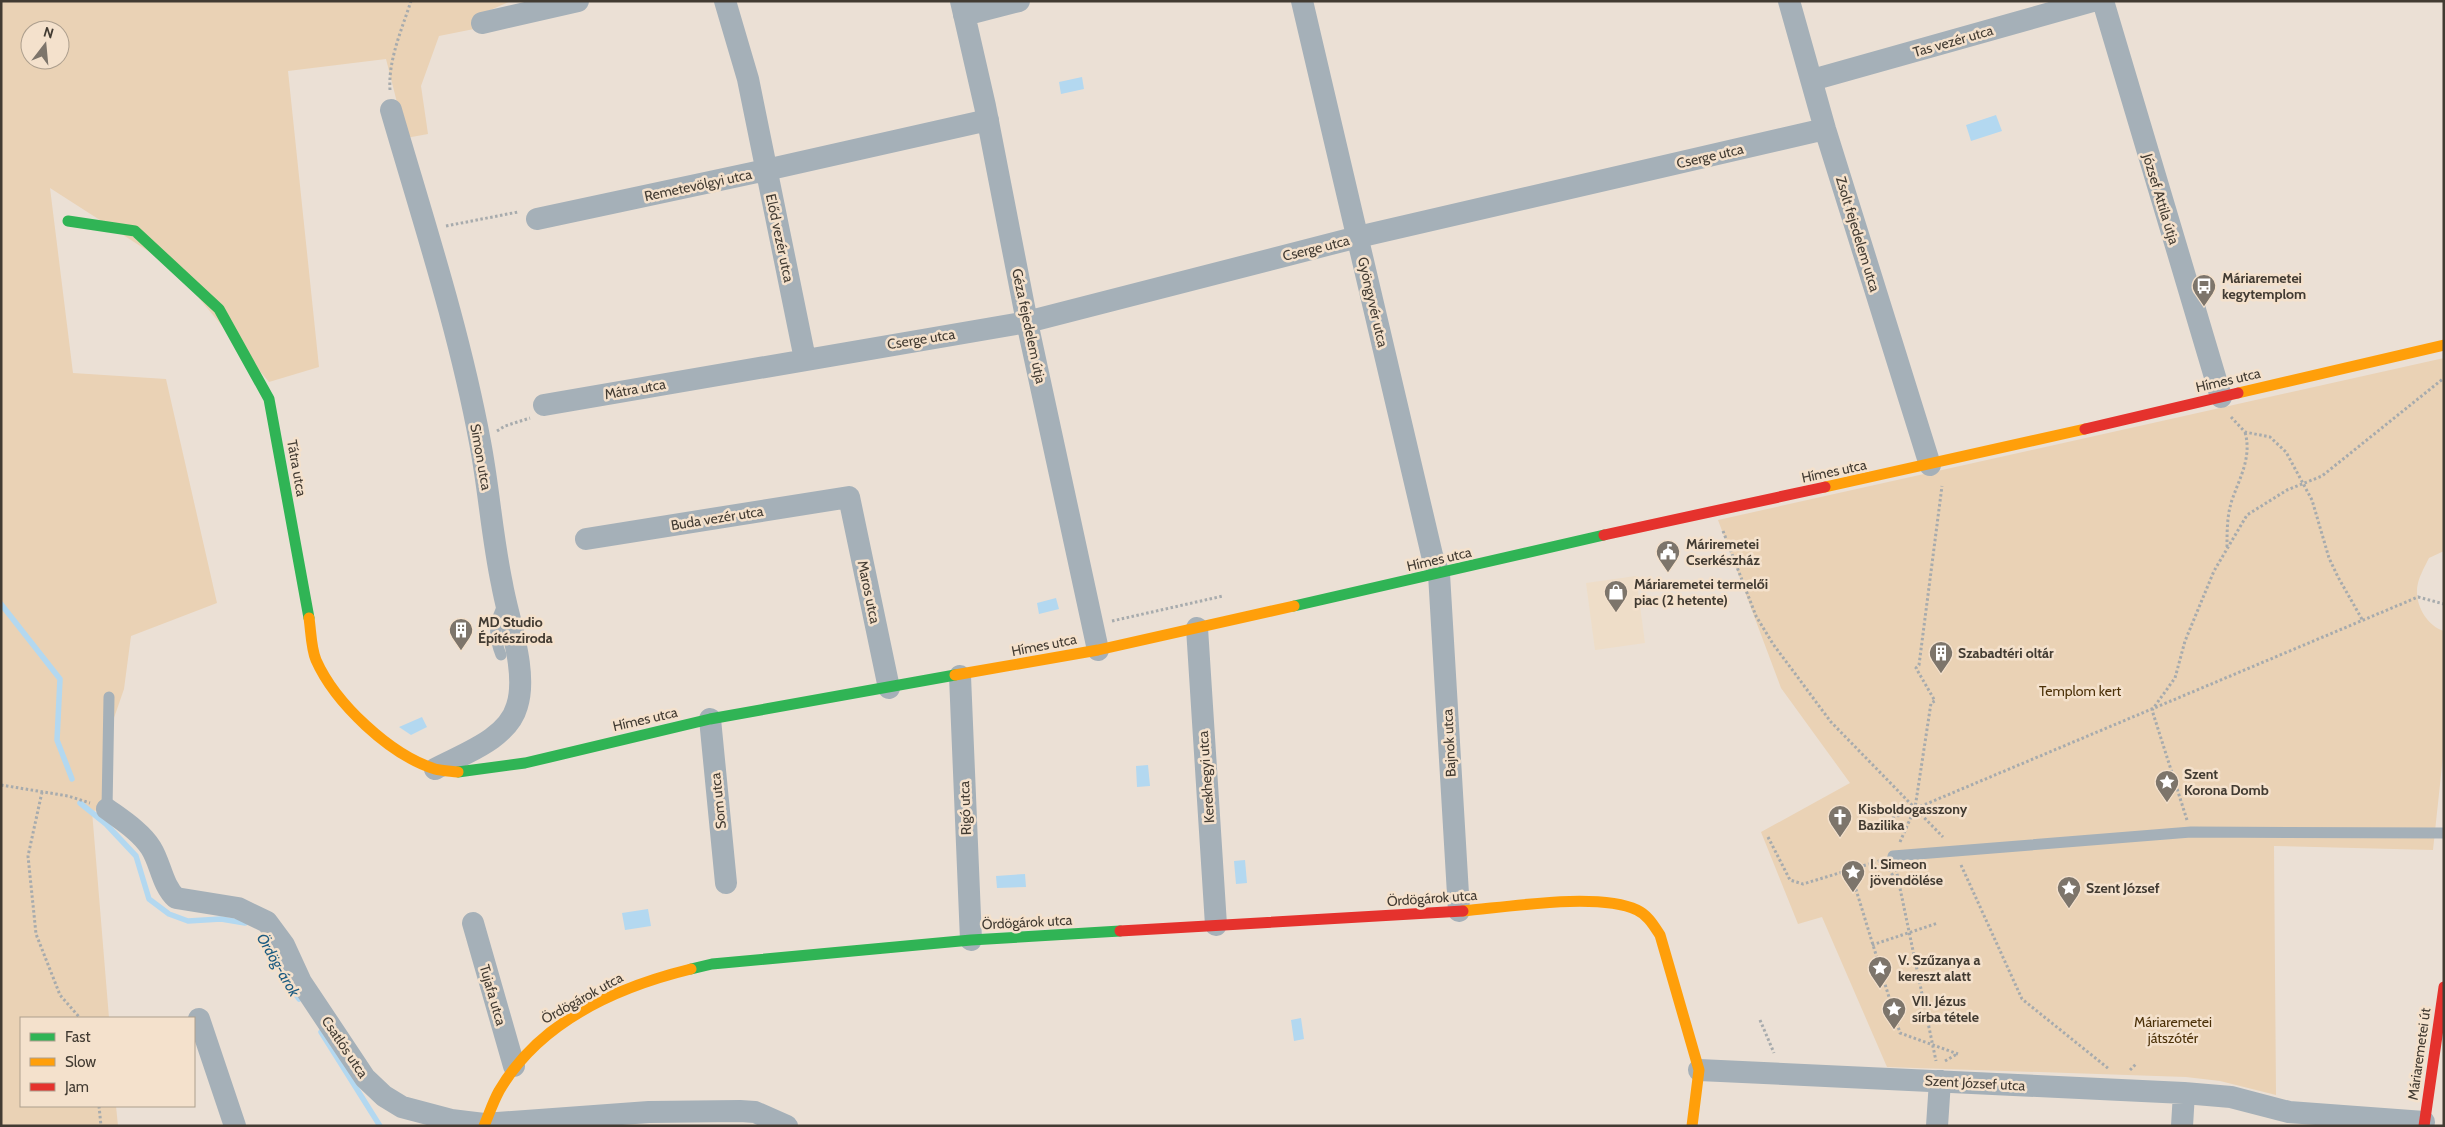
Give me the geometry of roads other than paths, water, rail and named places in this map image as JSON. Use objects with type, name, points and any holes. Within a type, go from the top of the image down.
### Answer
[{"type":"street","points":[[482,23],[578,1]]},
{"type":"street","name":"Előd vezér utca","points":[[726,1],[748,79],[805,359]]},
{"type":"street","points":[[962,8],[1019,1]]},
{"type":"street","name":"Gyöngyvér utca","points":[[1302,1],[1432,555],[1439,574]]},
{"type":"street","name":"Zsolt fejedelem utca","points":[[1789,1],[1825,129],[1936,473]]},
{"type":"street","name":"Tas vezér utca","points":[[1812,80],[2093,1]]},
{"type":"street","name":"József Attila útja","points":[[2103,1],[2221,397]]},
{"type":"street","name":"Géza fejedelem útja","points":[[962,8],[988,120],[1027,322],[1098,650]]},
{"type":"street","name":"Simon utca","points":[[391,110],[437,271],[448,300],[480,442],[520,687],[517,707],[506,726],[491,739],[435,768]]},
{"type":"street","name":"Remetevölgyi utca","points":[[537,219],[988,120]]},
{"type":"street","name":"Cserge utca","points":[[805,359],[1027,322],[1358,237],[1825,129]]},
{"type":"street","name":"Tátra utca","points":[[68,221],[135,231],[219,309],[269,398],[316,659],[340,699],[362,722],[384,741],[404,754],[435,768]]},
{"type":"street","name":"Hímes utca","points":[[435,768],[463,773],[525,763],[710,719],[1098,650],[1716,512],[1936,473],[2221,397],[2444,345]]},
{"type":"street","name":"Mátra utca","points":[[544,405],[805,359]]},
{"type":"street","name":"Buda vezér utca","points":[[586,539],[849,497]]},
{"type":"street","name":"Maros utca","points":[[849,497],[889,688]]},
{"type":"street","name":"Bajnok utca","points":[[1439,574],[1459,911]]},
{"type":"street","name":"Kerekhegyi utca","points":[[1197,628],[1216,925]]},
{"type":"street","name":"Rigó utca","points":[[960,676],[971,940]]},
{"type":"street","name":"Som utca","points":[[710,719],[726,883]]},
{"type":"street","name":"Csatlós utca","points":[[107,809],[146,841],[153,850],[171,892],[176,898],[238,908],[267,922],[284,945],[301,982],[365,1078],[388,1099],[402,1107],[451,1120],[484,1125],[649,1112],[737,1119],[755,1112],[787,1126]]},
{"type":"street","name":"Ördögárok utca","points":[[484,1125],[497,1094],[514,1066],[530,1047],[562,1024],[616,993],[672,973],[734,960],[971,940],[1459,911],[1599,900],[1638,910],[1651,921],[1660,935],[1699,1070]]},
{"type":"street","name":"Tujafa utca","points":[[473,923],[514,1066]]},
{"type":"street","name":"Máriaremetei út","points":[[2424,1124],[2444,987]]},
{"type":"street","points":[[199,1019],[235,1126]]},
{"type":"street","points":[[1692,1126],[1699,1070]]},
{"type":"street","name":"Szent József utca","points":[[1699,1070],[2184,1093],[2231,1097],[2289,1112],[2424,1124]]},
{"type":"street","points":[[1937,1126],[1940,1081]]},
{"type":"street","points":[[2182,1126],[2184,1093]]},
{"type":"lane","points":[[501,655],[495,640],[499,614],[506,600]]},
{"type":"lane","points":[[107,809],[108,698]]},
{"type":"lane","points":[[1893,856],[2191,832],[2444,833]]},
{"type":"water","points":[[1082,77],[1084,89],[1061,94],[1059,82]]},
{"type":"water","points":[[1996,115],[2002,131],[1971,141],[1966,125]]},
{"type":"water","points":[[1056,598],[1059,609],[1039,614],[1037,603]]},
{"type":"water","points":[[422,717],[427,727],[411,735],[399,727]]},
{"type":"water","points":[[1148,765],[1150,786],[1137,787],[1136,766]]},
{"type":"water","points":[[1245,860],[1247,883],[1236,884],[1234,861]]},
{"type":"water","points":[[1025,874],[1026,887],[997,888],[996,876]]},
{"type":"water","points":[[648,909],[651,926],[625,930],[622,913]]},
{"type":"water","points":[[1301,1018],[1304,1039],[1294,1041],[1291,1020]]},
{"type":"waterway","name":"Ördög-árok","points":[[1,604],[60,679],[57,740],[72,779]]},
{"type":"waterway","name":"Ördög-árok","points":[[80,803],[106,824],[136,856],[149,899],[169,914],[188,921],[221,919],[245,923]]},
{"type":"waterway","name":"Ördög-árok","points":[[265,938],[284,978],[299,999]]},
{"type":"waterway","name":"Ördög-árok","points":[[321,1032],[380,1126]]},
{"type":"place","name":"Máriaremetei kegytemplom","points":[[2204,307]]},
{"type":"place","name":"Máriremetei Cserkészház","points":[[1668,573]]},
{"type":"place","name":"Máriaremetei termelői piac (2 hetente)","points":[[1616,613]]},
{"type":"place","name":"MD Studio Építésziroda","points":[[461,651]]},
{"type":"place","name":"Szabadtéri oltár","points":[[1941,674]]},
{"type":"place","name":"Szent Korona Domb","points":[[2167,803]]},
{"type":"place","name":"Kisboldogasszony Bazilika","points":[[1840,838]]},
{"type":"place","name":"I. Simeon jövendölése","points":[[1853,893]]},
{"type":"place","name":"Szent József","points":[[2069,909]]},
{"type":"place","name":"V. Szűzanya a kereszt alatt","points":[[1880,989]]},
{"type":"place","name":"VII. Jézus sírba tétele","points":[[1894,1030]]},
{"type":"park label","name":"Templom kert","points":[[2080,691]]},
{"type":"park label","name":"Máriaremetei játszótér","points":[[2173,1030]]}]
